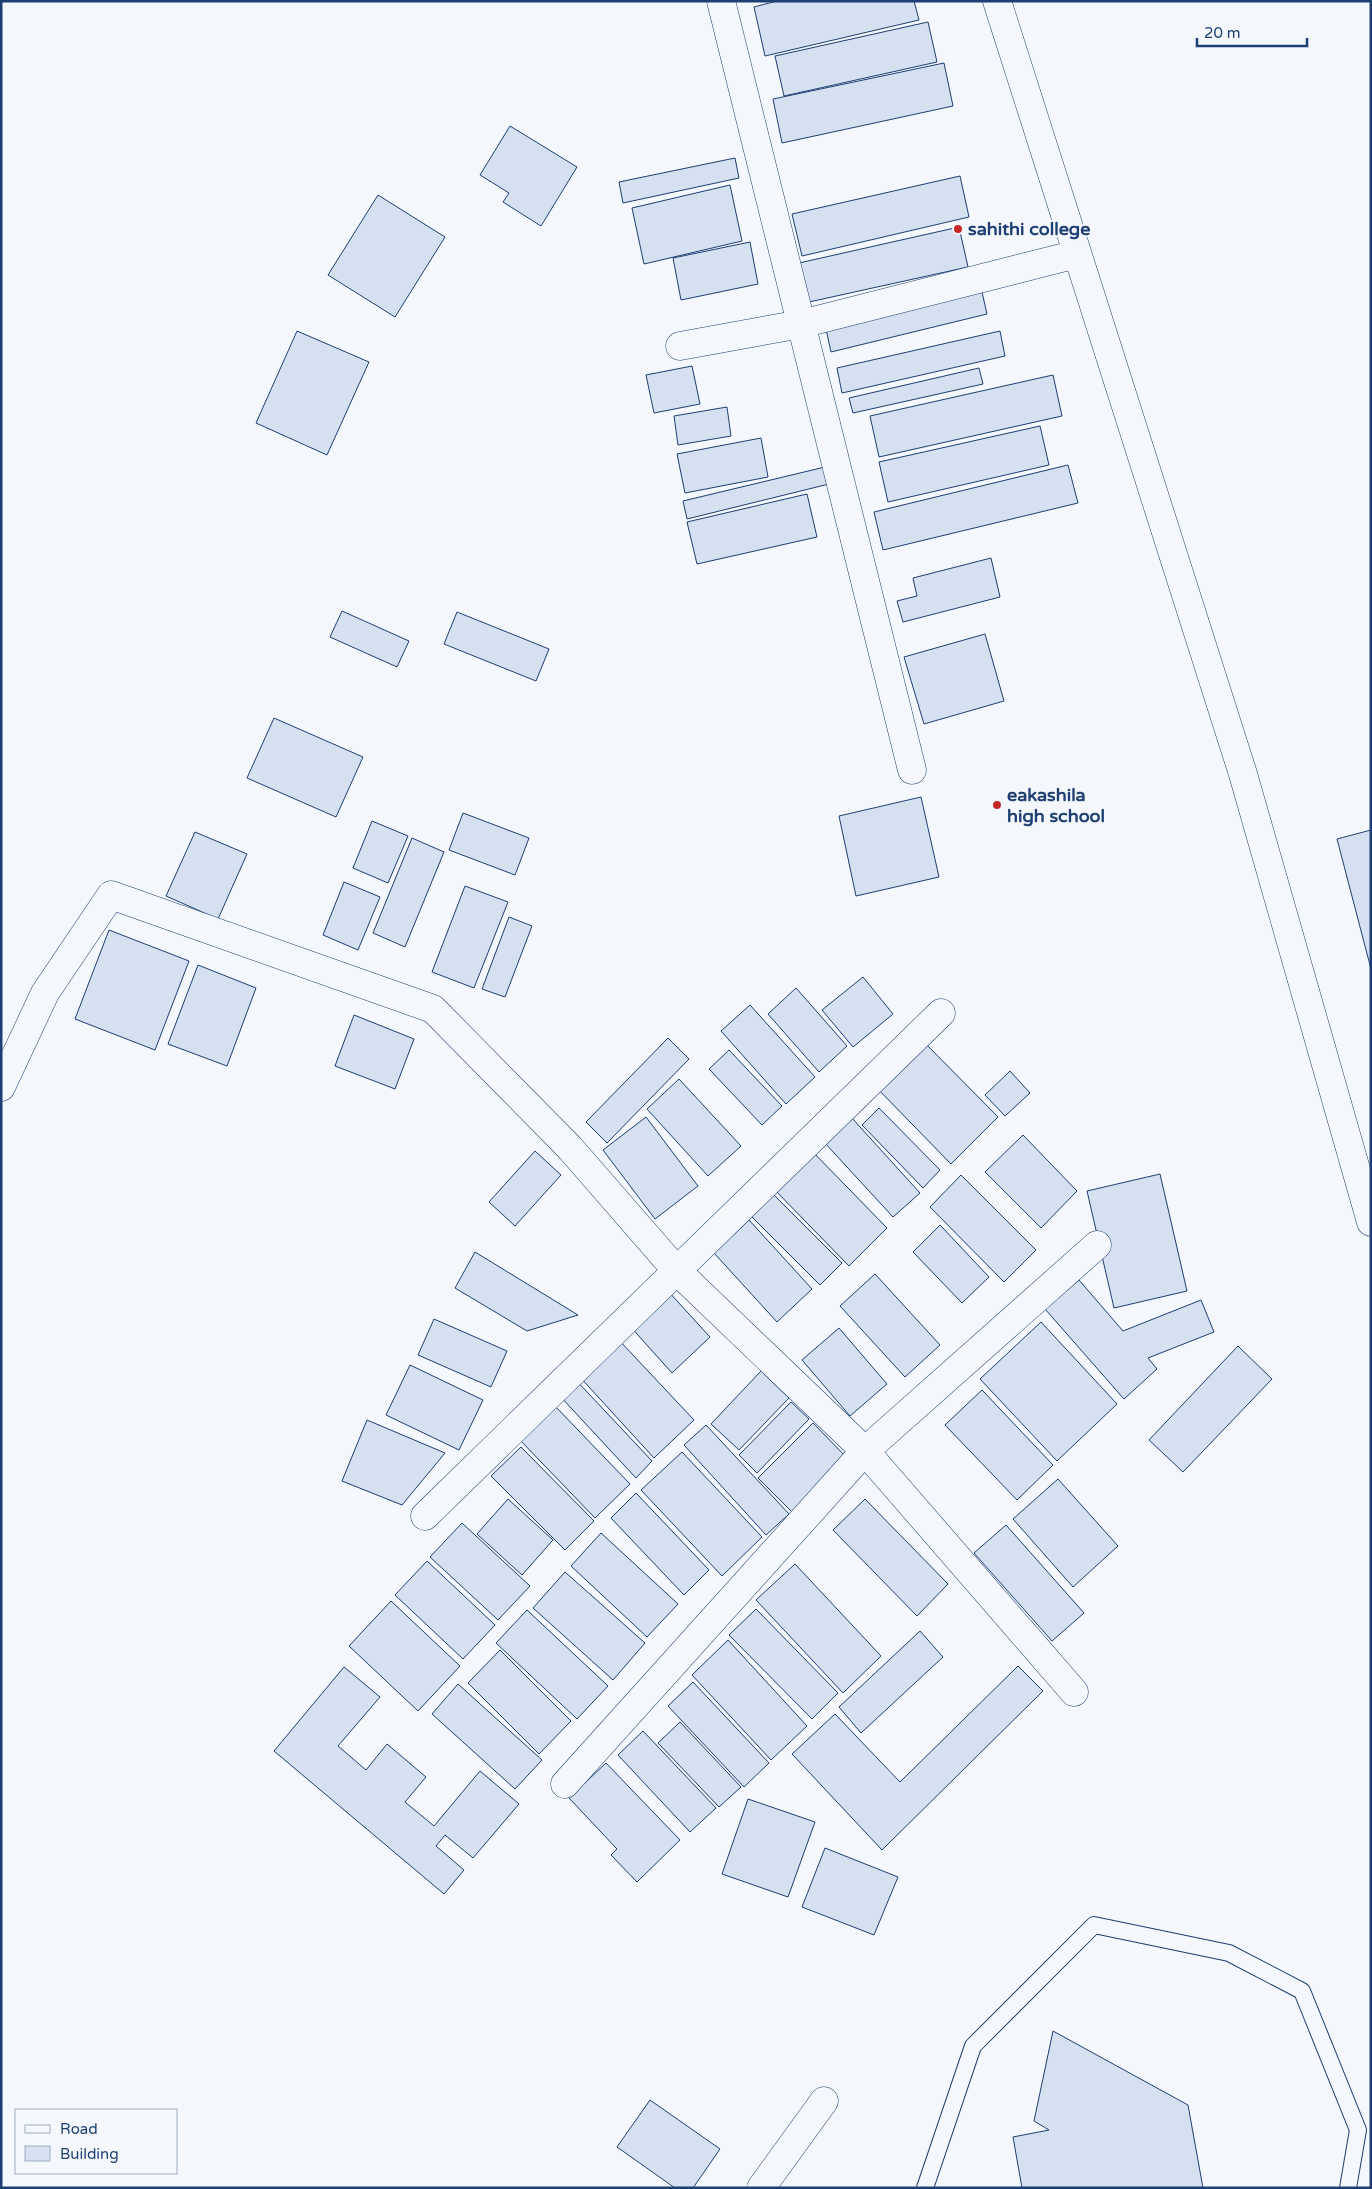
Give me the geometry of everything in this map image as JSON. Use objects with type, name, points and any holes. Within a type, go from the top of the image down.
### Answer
[{"type":"street","points":[[721,1],[912,770]]},
{"type":"street","points":[[997,1],[1243,774],[1371,1222]]},
{"type":"street","points":[[680,346],[801,324],[1077,254]]},
{"type":"street","points":[[1,1087],[45,993],[111,895],[433,1008],[570,1148],[677,1271],[865,1452],[1074,1692]]},
{"type":"street","points":[[425,1516],[941,1013]]},
{"type":"street","points":[[564,1784],[865,1452],[1097,1245]]},
{"type":"street","points":[[761,2188],[824,2101]]},
{"type":"lane","points":[[925,2188],[973,2046],[1094,1925],[1229,1953],[1302,1991],[1358,2130],[1348,2188]]},
{"type":"building","points":[[777,1],[914,1],[919,20],[765,56],[754,7]]},
{"type":"building","points":[[928,22],[937,62],[784,96],[775,56]]},
{"type":"building","points":[[944,63],[953,106],[782,143],[773,99]]},
{"type":"building","points":[[510,126],[577,167],[541,226],[503,202],[509,193],[480,175]]},
{"type":"building","points":[[735,158],[739,178],[623,203],[619,182]]},
{"type":"building","points":[[960,176],[969,217],[802,256],[792,214]]},
{"type":"building","points":[[730,185],[742,241],[644,264],[632,208]]},
{"type":"building","points":[[378,195],[445,237],[395,317],[328,275]]},
{"type":"building","points":[[959,227],[968,267],[809,302],[799,263]]},
{"type":"building","points":[[750,242],[758,284],[681,300],[673,258]]},
{"type":"building","points":[[982,292],[987,314],[831,352],[826,329]]},
{"type":"building","points":[[297,331],[369,362],[327,455],[256,423]]},
{"type":"building","points":[[1000,331],[1005,356],[842,393],[837,368]]},
{"type":"building","points":[[692,366],[700,404],[654,413],[646,375]]},
{"type":"building","points":[[979,368],[983,384],[853,413],[849,398]]},
{"type":"building","points":[[1053,375],[1062,416],[879,457],[870,416]]},
{"type":"building","points":[[727,407],[731,436],[678,445],[674,416]]},
{"type":"building","points":[[1040,426],[1049,465],[888,502],[879,462]]},
{"type":"building","points":[[761,438],[768,477],[685,493],[677,454]]},
{"type":"building","points":[[1068,465],[1078,503],[883,550],[874,512]]},
{"type":"building","points":[[825,467],[829,484],[687,519],[683,501]]},
{"type":"building","points":[[807,494],[817,537],[697,564],[687,522]]},
{"type":"building","points":[[991,558],[1000,597],[903,622],[897,601],[917,596],[913,578]]},
{"type":"building","points":[[342,611],[409,641],[397,667],[330,637]]},
{"type":"building","points":[[457,612],[549,649],[536,681],[444,644]]},
{"type":"building","points":[[985,634],[1004,701],[924,724],[904,657]]},
{"type":"building","points":[[274,718],[363,757],[336,817],[247,778]]},
{"type":"building","points":[[921,797],[939,877],[856,896],[839,816]]},
{"type":"building","points":[[463,813],[529,838],[515,875],[449,850]]},
{"type":"building","points":[[372,821],[408,836],[388,883],[353,868]]},
{"type":"building","points":[[1371,830],[1371,969],[1337,839]]},
{"type":"building","points":[[195,832],[247,854],[218,919],[166,896]]},
{"type":"building","points":[[412,838],[444,852],[405,947],[373,933]]},
{"type":"building","points":[[344,882],[380,897],[358,950],[323,935]]},
{"type":"building","points":[[465,886],[508,902],[474,988],[432,972]]},
{"type":"building","points":[[509,917],[532,926],[505,997],[482,989]]},
{"type":"building","points":[[109,930],[189,961],[155,1050],[75,1019]]},
{"type":"building","points":[[198,965],[256,988],[227,1066],[168,1044]]},
{"type":"building","points":[[863,977],[893,1014],[853,1047],[822,1010]]},
{"type":"building","points":[[796,988],[847,1046],[819,1072],[768,1014]]},
{"type":"building","points":[[750,1005],[815,1077],[786,1104],[721,1031]]},
{"type":"building","points":[[354,1015],[414,1039],[395,1089],[335,1066]]},
{"type":"building","points":[[668,1038],[689,1059],[607,1143],[586,1122]]},
{"type":"building","points":[[920,1038],[998,1117],[951,1164],[874,1085]]},
{"type":"building","points":[[729,1050],[782,1106],[762,1125],[709,1069]]},
{"type":"building","points":[[1010,1071],[1030,1093],[1005,1116],[985,1095]]},
{"type":"building","points":[[679,1079],[741,1146],[708,1176],[647,1109]]},
{"type":"building","points":[[879,1108],[940,1170],[923,1188],[862,1125]]},
{"type":"building","points":[[646,1117],[698,1186],[655,1219],[603,1150]]},
{"type":"building","points":[[851,1117],[920,1193],[893,1217],[824,1142]]},
{"type":"building","points":[[1023,1135],[1077,1191],[1041,1228],[985,1172]]},
{"type":"building","points":[[808,1147],[887,1228],[849,1266],[770,1185]]},
{"type":"building","points":[[535,1151],[561,1175],[515,1226],[489,1202]]},
{"type":"building","points":[[1160,1174],[1187,1291],[1114,1308],[1087,1191]]},
{"type":"building","points":[[961,1175],[1036,1250],[1004,1282],[930,1207]]},
{"type":"building","points":[[770,1191],[842,1263],[820,1285],[748,1213]]},
{"type":"building","points":[[749,1220],[812,1289],[777,1322],[714,1253]]},
{"type":"building","points":[[940,1225],[989,1277],[962,1303],[913,1252]]},
{"type":"building","points":[[475,1252],[578,1315],[527,1331],[455,1288]]},
{"type":"building","points":[[875,1274],[940,1345],[905,1377],[840,1306]]},
{"type":"building","points":[[1079,1280],[1123,1331],[1201,1300],[1214,1332],[1148,1358],[1157,1369],[1124,1399],[1045,1309]]},
{"type":"building","points":[[667,1290],[710,1337],[672,1373],[629,1325]]},
{"type":"building","points":[[434,1319],[507,1351],[491,1387],[418,1355]]},
{"type":"building","points":[[1041,1322],[1117,1404],[1057,1461],[980,1379]]},
{"type":"building","points":[[839,1328],[887,1384],[850,1416],[802,1360]]},
{"type":"building","points":[[617,1338],[694,1420],[654,1458],[578,1375]]},
{"type":"building","points":[[1238,1346],[1272,1379],[1183,1472],[1149,1440]]},
{"type":"building","points":[[410,1365],[483,1400],[459,1450],[386,1415]]},
{"type":"building","points":[[761,1371],[789,1398],[739,1450],[711,1424]]},
{"type":"building","points":[[574,1378],[652,1461],[636,1478],[558,1394]]},
{"type":"building","points":[[982,1390],[1053,1465],[1017,1500],[945,1425]]},
{"type":"building","points":[[791,1402],[809,1419],[757,1473],[739,1455]]},
{"type":"building","points":[[553,1404],[630,1484],[595,1518],[518,1438]]},
{"type":"building","points":[[367,1420],[445,1453],[402,1505],[342,1481]]},
{"type":"building","points":[[813,1423],[851,1462],[796,1516],[758,1478]]},
{"type":"building","points":[[706,1425],[789,1514],[766,1535],[684,1445]]},
{"type":"building","points":[[521,1447],[594,1521],[565,1550],[491,1476]]},
{"type":"building","points":[[682,1452],[762,1537],[722,1576],[641,1490]]},
{"type":"building","points":[[1058,1479],[1118,1546],[1073,1587],[1013,1519]]},
{"type":"building","points":[[636,1493],[709,1570],[684,1595],[611,1518]]},
{"type":"building","points":[[508,1499],[553,1540],[522,1575],[477,1534]]},
{"type":"building","points":[[865,1499],[948,1584],[917,1616],[833,1530]]},
{"type":"building","points":[[462,1523],[530,1586],[498,1620],[430,1557]]},
{"type":"building","points":[[1006,1525],[1084,1613],[1052,1641],[974,1553]]},
{"type":"building","points":[[601,1533],[678,1604],[647,1637],[571,1566]]},
{"type":"building","points":[[427,1561],[495,1625],[463,1659],[395,1595]]},
{"type":"building","points":[[795,1564],[881,1656],[843,1693],[756,1600]]},
{"type":"building","points":[[565,1572],[645,1643],[613,1680],[533,1608]]},
{"type":"building","points":[[391,1601],[460,1666],[418,1711],[349,1646]]},
{"type":"building","points":[[756,1609],[838,1693],[812,1719],[729,1635]]},
{"type":"building","points":[[527,1610],[608,1686],[577,1719],[496,1643]]},
{"type":"building","points":[[920,1631],[943,1657],[861,1733],[839,1707]]},
{"type":"building","points":[[728,1640],[807,1726],[771,1760],[692,1675]]},
{"type":"building","points":[[500,1650],[571,1721],[539,1754],[468,1683]]},
{"type":"building","points":[[1018,1666],[1043,1691],[882,1850],[792,1754],[835,1714],[900,1782]]},
{"type":"building","points":[[344,1667],[380,1697],[338,1746],[366,1770],[387,1744],[426,1777],[405,1802],[434,1826],[480,1771],[519,1804],[473,1858],[445,1835],[436,1846],[464,1870],[444,1894],[274,1751]]},
{"type":"building","points":[[693,1682],[769,1763],[744,1787],[668,1706]]},
{"type":"building","points":[[458,1684],[542,1760],[515,1789],[432,1714]]},
{"type":"building","points":[[680,1722],[741,1787],[719,1807],[658,1743]]},
{"type":"building","points":[[643,1731],[716,1808],[690,1832],[618,1755]]},
{"type":"building","points":[[606,1763],[680,1840],[637,1882],[611,1855],[617,1849],[569,1798]]},
{"type":"building","points":[[748,1799],[815,1822],[788,1897],[722,1874]]},
{"type":"building","points":[[825,1848],[898,1877],[874,1935],[802,1907]]},
{"type":"building","points":[[1053,2031],[1188,2105],[1203,2188],[1022,2188],[1013,2137],[1049,2130],[1034,2121]]},
{"type":"building","points":[[650,2100],[720,2149],[693,2188],[675,2188],[617,2147]]},
{"type":"place","name":"sahithi college","points":[[958,229]]},
{"type":"place","name":"eakashila high school","points":[[997,805]]}]
